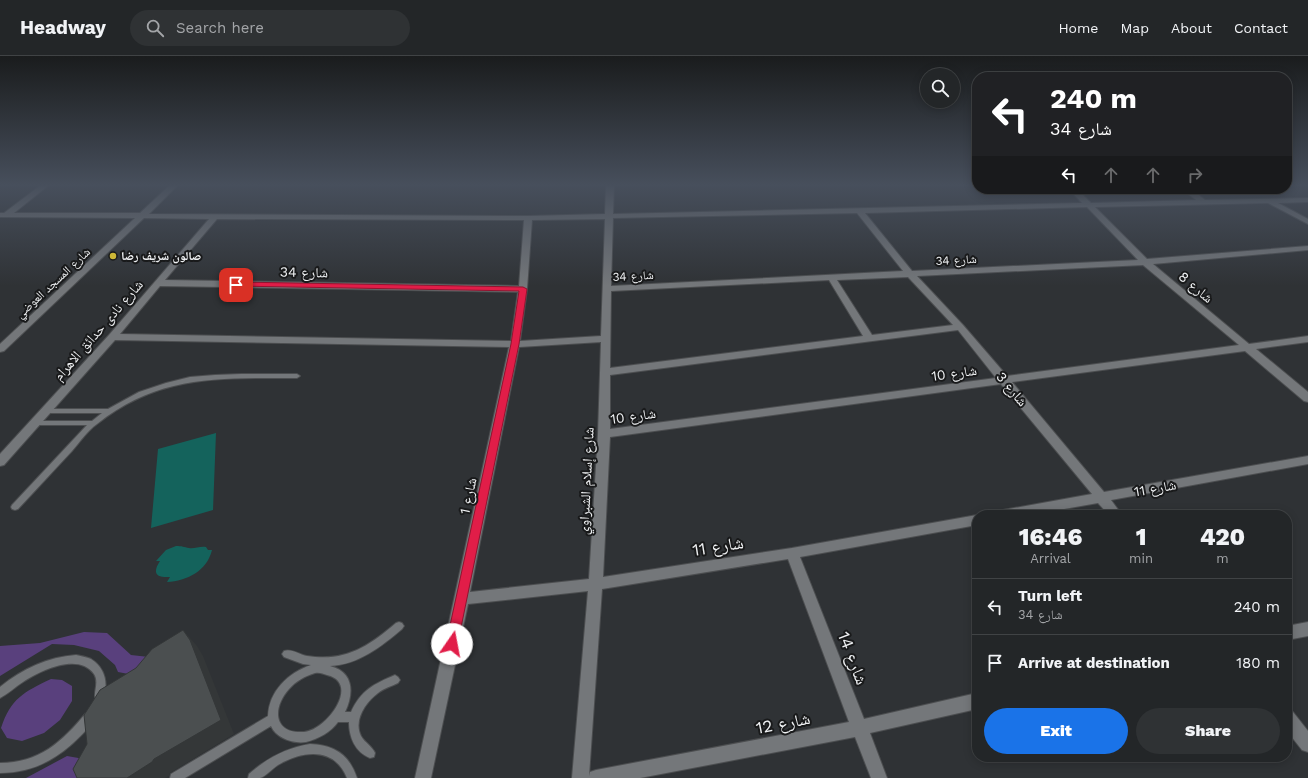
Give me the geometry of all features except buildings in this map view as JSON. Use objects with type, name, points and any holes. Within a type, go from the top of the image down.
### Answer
[{"type":"street","name":"شارع المسجد العوضي","points":[[0,349],[139,219]]},
{"type":"street","name":"شارع نادى حدائق الاهرام","points":[[0,462],[112,337],[214,219]]},
{"type":"street","name":"شارع 1","points":[[423,778],[515,344],[523,289],[528,219]]},
{"type":"street","name":"شارع إسلام الشبراوي","points":[[580,778],[595,584],[604,434],[608,219]]},
{"type":"street","name":"شارع 3","points":[[866,219],[910,274],[960,327],[1112,510]]},
{"type":"street","name":"شارع 8","points":[[1102,219],[1145,262],[1246,348],[1308,398]]},
{"type":"street","name":"شارع 34","points":[[606,290],[831,277],[1145,262],[1308,248]]},
{"type":"street","points":[[831,277],[870,339]]},
{"type":"street","name":"شارع 34","points":[[157,284],[523,289]]},
{"type":"street","points":[[605,372],[960,327]]},
{"type":"street","points":[[112,337],[515,344],[605,339]]},
{"type":"street","name":"شارع 10","points":[[604,434],[1308,339]]},
{"type":"street","name":"شارع 11","points":[[1032,510],[1308,460]]},
{"type":"street","name":"شارع 11","points":[[462,599],[595,584],[972,521]]},
{"type":"street","name":"شارع 14","points":[[792,552],[879,778]]},
{"type":"street","points":[[1292,632],[1308,629]]},
{"type":"street","name":"شارع 12","points":[[596,778],[859,728],[972,702]]},
{"type":"street","points":[[1292,724],[1308,744]]},
{"type":"lane","points":[[15,507],[93,423],[108,411],[140,394],[174,382],[207,376],[297,376]]},
{"type":"lane","points":[[46,411],[108,411]]},
{"type":"lane","points":[[35,423],[93,423]]},
{"type":"lane","points":[[287,654],[302,660],[320,665],[336,671],[346,682],[346,699],[337,717],[321,730],[301,737],[283,733],[277,727],[273,719],[275,702],[285,686],[301,673],[320,665],[342,660],[364,652],[383,641],[400,626]]},
{"type":"lane","points":[[0,768],[22,766],[48,754],[71,739],[95,708],[100,694],[101,684],[99,675],[95,668],[88,663],[68,660],[43,666],[17,679],[2,690]]},
{"type":"lane","points":[[370,753],[362,748],[356,739],[353,728],[355,717],[359,707],[366,697],[375,690],[395,680]]},
{"type":"lane","points":[[337,717],[355,717]]},
{"type":"lane","points":[[175,778],[273,719]]},
{"type":"lane","points":[[297,751],[301,737]]},
{"type":"lane","points":[[253,778],[275,760],[297,751],[319,749],[338,756],[350,771],[352,778]]},
{"type":"shaded area","points":[[216,433],[213,510],[151,528],[158,449]]},
{"type":"shaded area","points":[[176,546],[191,548],[206,547],[208,550],[212,550],[206,564],[195,574],[182,580],[167,582],[170,577],[161,577],[157,574],[156,569],[160,561],[156,561],[166,550]]},
{"type":"shaded area","points":[[84,632],[107,633],[131,655],[176,660],[160,680],[118,672],[115,665],[99,651],[74,645],[52,644],[0,676],[0,646],[40,643]]},
{"type":"shaded area","points":[[51,679],[62,680],[72,686],[72,701],[60,720],[44,733],[22,741],[7,738],[1,728],[9,710],[14,703],[26,692]]},
{"type":"shaded area","points":[[67,756],[107,763],[101,778],[26,778]]},
{"type":"place","name":"صالون شريف رضا","points":[[113,256]]},
{"type":"route","points":[[236,285],[523,289],[515,344],[452,644]]}]
